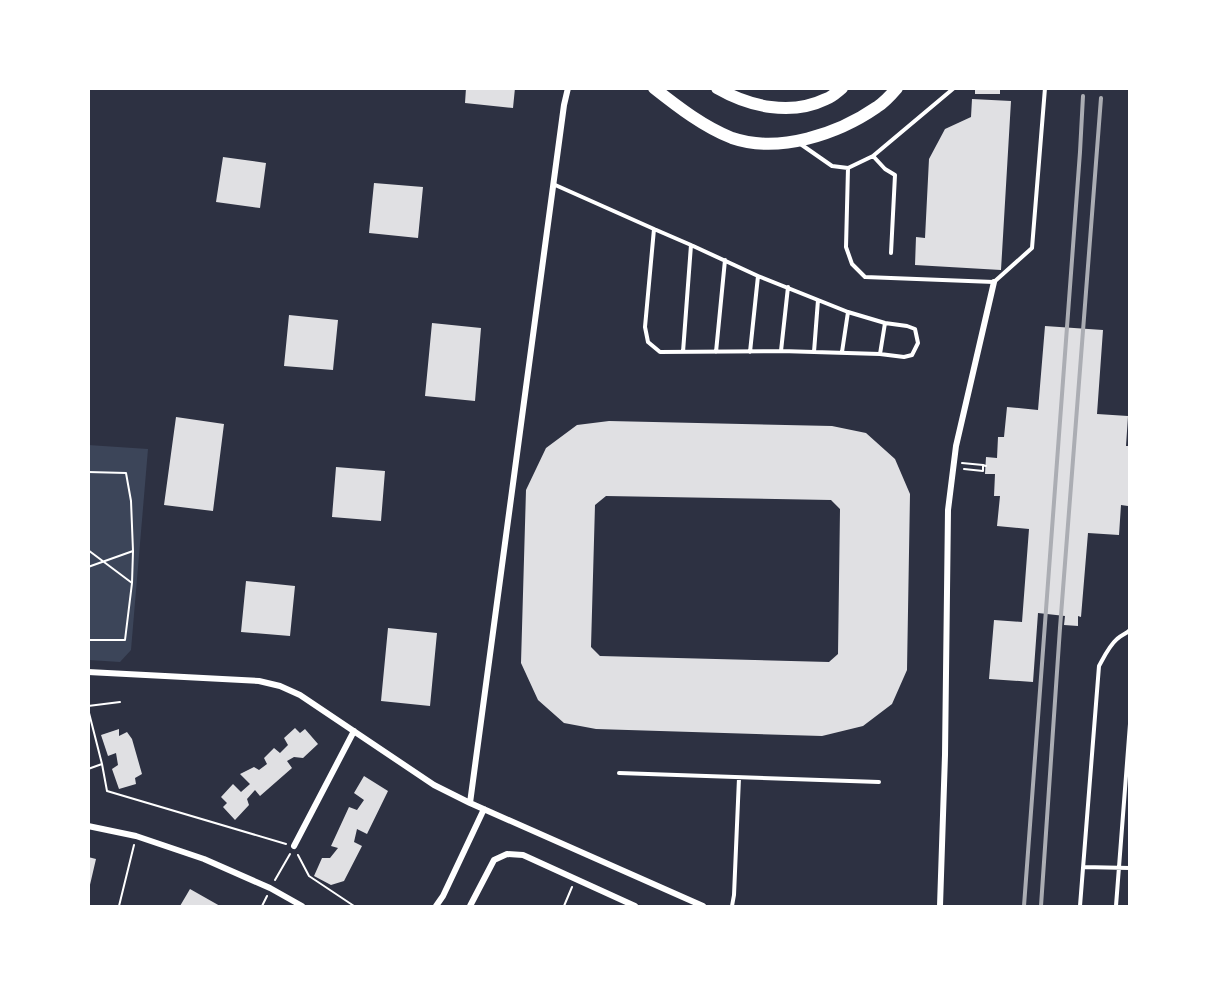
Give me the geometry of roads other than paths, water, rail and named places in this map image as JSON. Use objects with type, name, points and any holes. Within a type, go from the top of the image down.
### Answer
[{"type":"main road","points":[[654,88],[713,129],[734,138],[766,144],[818,137],[840,129],[879,107],[897,88]]},
{"type":"main road","points":[[717,88],[742,101],[782,108],[801,107],[826,99],[842,88]]},
{"type":"street","points":[[470,803],[553,184],[568,88]]},
{"type":"street","points":[[940,906],[945,755],[948,510],[956,446],[994,282]]},
{"type":"street","points":[[88,672],[259,681],[280,686],[300,695],[434,785],[703,906]]},
{"type":"street","points":[[294,846],[354,731]]},
{"type":"street","points":[[436,906],[443,896],[484,809]]},
{"type":"street","points":[[88,826],[136,836],[204,859],[270,888],[302,906]]},
{"type":"street","points":[[470,906],[494,860],[507,854],[523,855],[635,906]]},
{"type":"lane","points":[[796,141],[832,166],[848,168],[873,156],[954,88]]},
{"type":"lane","points":[[848,168],[846,247],[852,264],[864,277],[994,282],[1032,248],[1045,88]]},
{"type":"lane","points":[[873,156],[885,169],[895,175],[891,253]]},
{"type":"lane","points":[[553,184],[692,244],[758,276],[848,312],[915,329],[918,343],[912,355],[904,357],[842,352],[660,352],[648,342],[645,327],[654,229]]},
{"type":"lane","points":[[682,352],[692,244]]},
{"type":"lane","points":[[716,352],[725,260]]},
{"type":"lane","points":[[750,352],[758,276]]},
{"type":"lane","points":[[781,351],[788,287]]},
{"type":"lane","points":[[814,352],[818,300]]},
{"type":"lane","points":[[842,352],[848,312]]},
{"type":"lane","points":[[880,354],[885,323]]},
{"type":"lane","points":[[1080,906],[1100,666],[1106,653],[1118,639],[1129,633]]},
{"type":"lane","points":[[1116,906],[1130,724]]},
{"type":"lane","points":[[618,773],[879,782]]},
{"type":"lane","points":[[732,906],[739,778]]},
{"type":"lane","points":[[1083,867],[1130,868]]},
{"type":"railway","points":[[1024,906],[1083,96]]},
{"type":"railway","points":[[1041,906],[1101,98]]}]
